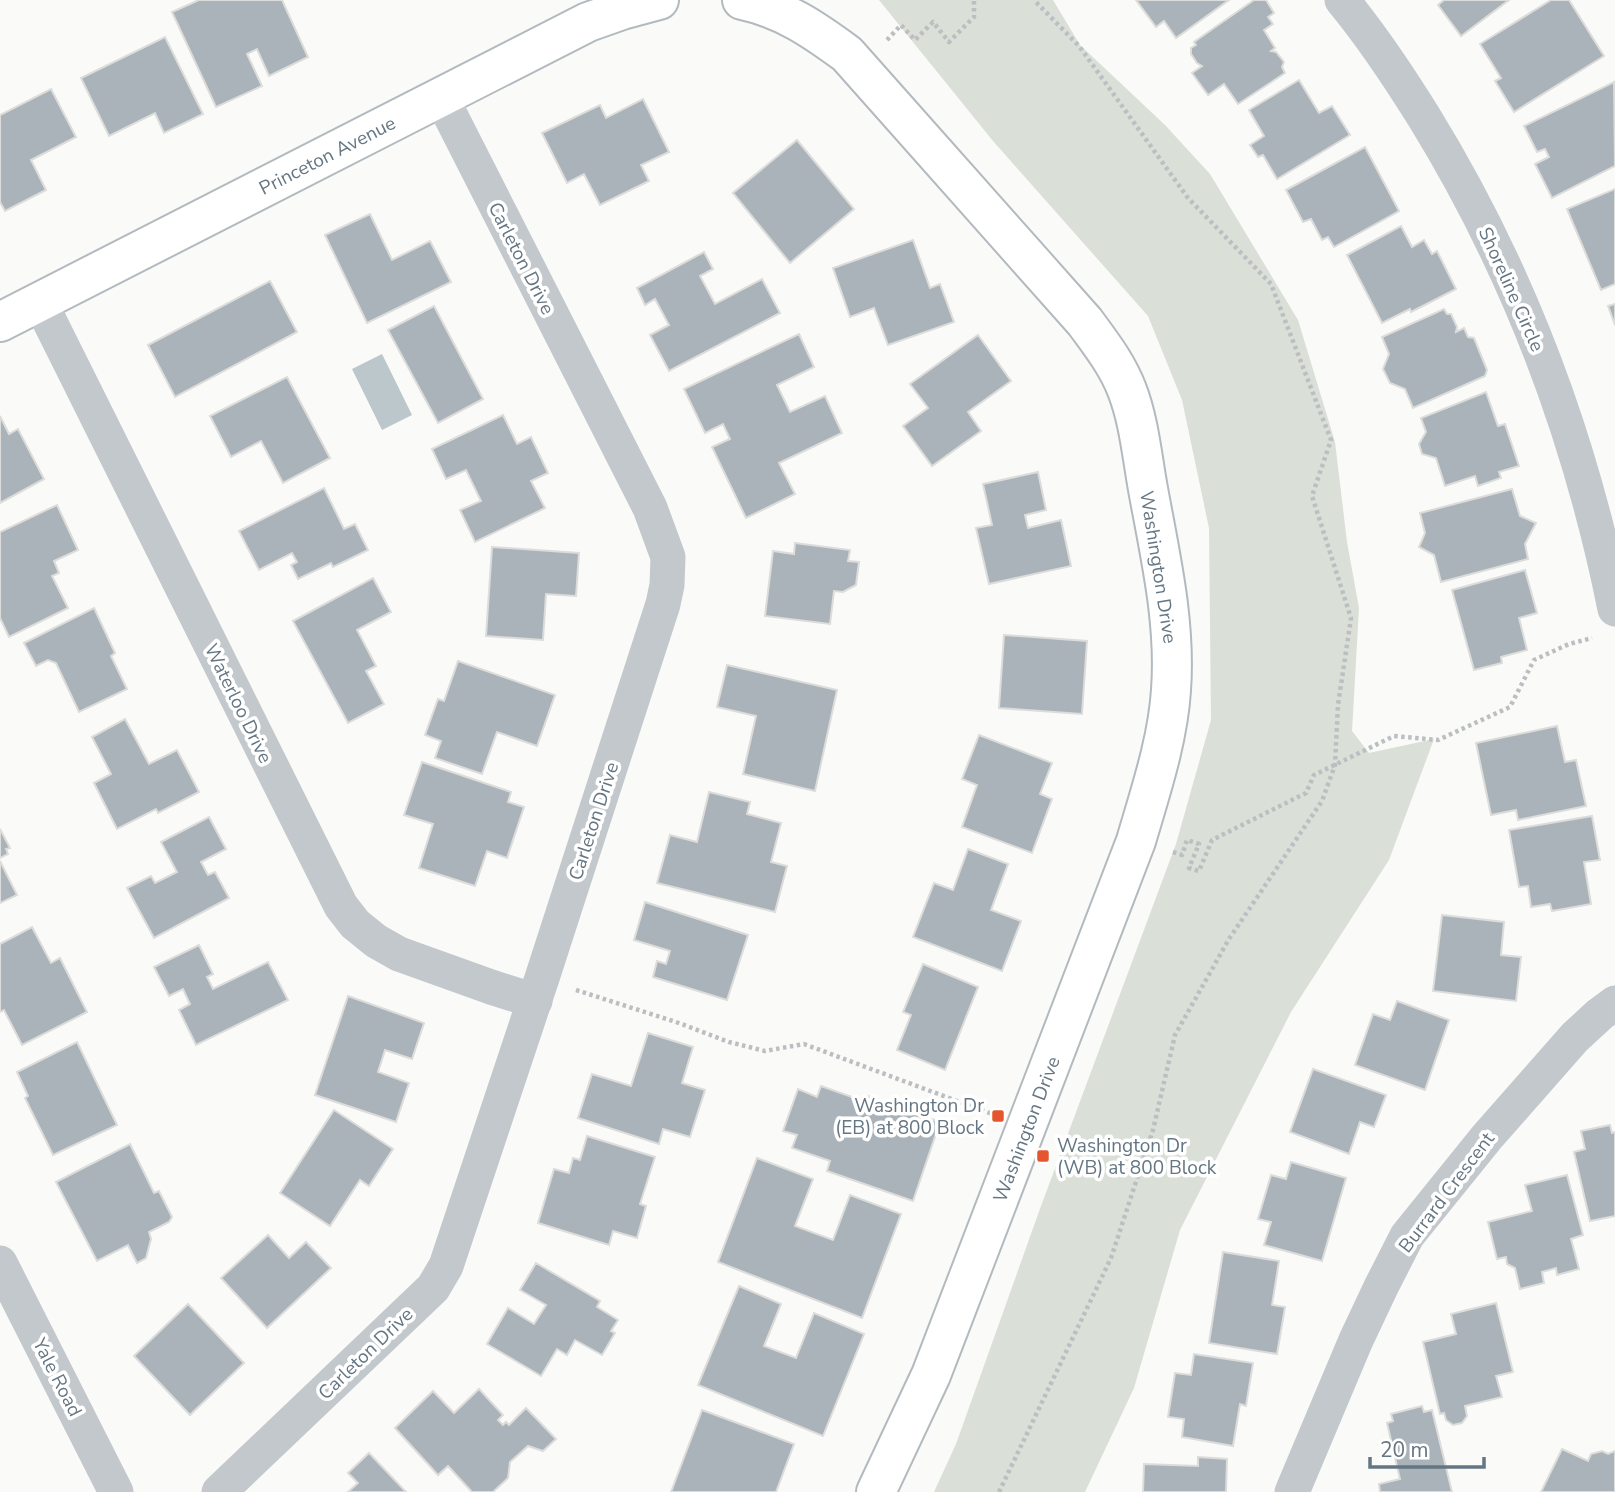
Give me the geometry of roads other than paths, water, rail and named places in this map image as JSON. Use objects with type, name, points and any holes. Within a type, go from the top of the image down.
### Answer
[{"type":"street","name":"Princeton Avenue","points":[[0,322],[588,22],[659,0]]},
{"type":"street","name":"Shoreline Circle","points":[[1342,0],[1404,86],[1449,158],[1514,289],[1567,425],[1604,554],[1615,609]]},
{"type":"street","name":"Washington Drive","points":[[747,1],[776,9],[793,18],[847,54],[1085,322],[1106,350],[1118,369],[1133,407],[1171,629],[1171,692],[1168,711],[1156,773],[1136,841],[931,1375],[876,1492]]},
{"type":"street","name":"Carleton Drive","points":[[219,1492],[433,1288],[446,1266],[535,1001],[663,604],[667,584],[668,557],[650,508],[441,97]]},
{"type":"street","name":"Waterloo Drive","points":[[40,302],[341,906],[355,924],[376,941],[399,954],[535,1001]]},
{"type":"street","name":"Burrard Crescent","points":[[1292,1492],[1356,1340],[1407,1236],[1487,1137],[1575,1037],[1615,1003]]},
{"type":"street","name":"Yale Road","points":[[0,1263],[116,1492]]},
{"type":"place","name":"Washington Dr (EB) at 800 Block","points":[[998,1116]]},
{"type":"place","name":"Washington Dr (WB) at 800 Block","points":[[1043,1156]]}]
